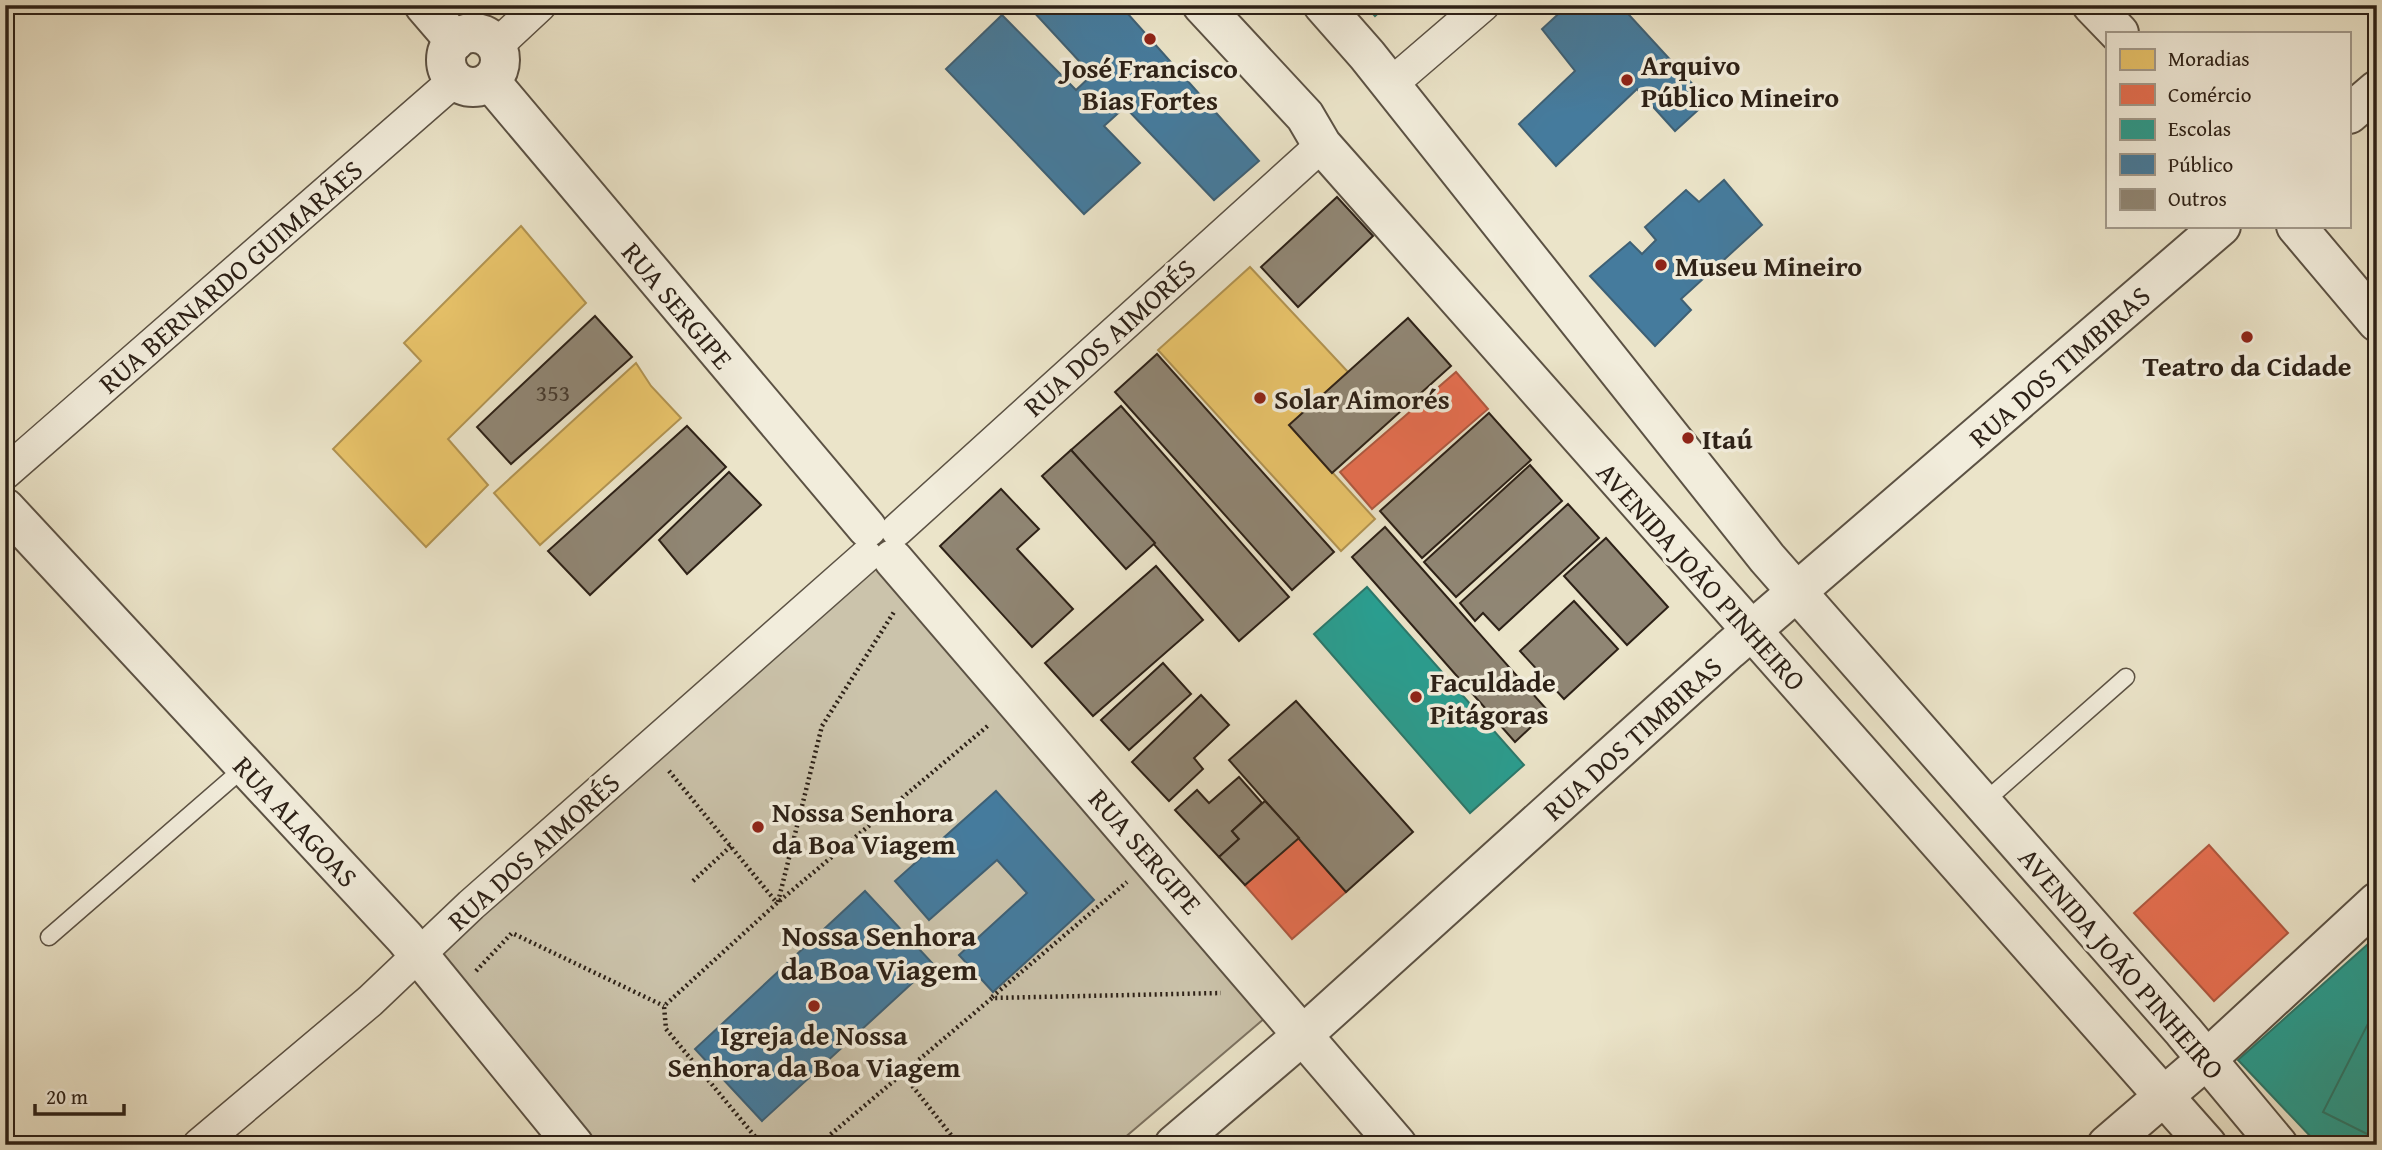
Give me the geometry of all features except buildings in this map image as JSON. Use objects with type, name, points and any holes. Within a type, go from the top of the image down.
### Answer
[{"type":"street","points":[[424,5],[455,41],[477,34],[485,35],[480,69]]},
{"type":"street","name":"RUA BERNARDO GUIMARÃES","points":[[5,473],[480,69],[540,5]]},
{"type":"street","name":"AVENIDA JOÃO PINHEIRO","points":[[1202,5],[1306,116],[1322,145],[2207,1145]]},
{"type":"street","name":"AVENIDA JOÃO PINHEIRO","points":[[1323,5],[1797,593],[2207,1059],[2278,1145]]},
{"type":"street","points":[[1390,85],[1483,5]]},
{"type":"street","points":[[2092,5],[2118,32]]},
{"type":"street","name":"RUA SERGIPE","points":[[480,69],[887,551],[1397,1145]]},
{"type":"street","points":[[2350,113],[2377,90]]},
{"type":"street","name":"RUA DOS AIMORÉS","points":[[199,1145],[370,1000],[649,746],[887,551],[1322,145]]},
{"type":"street","name":"RUA DOS TIMBIRAS","points":[[1174,1145],[1304,1034],[1751,631],[2219,228]]},
{"type":"street","points":[[2298,228],[2377,322]]},
{"type":"street","name":"RUA ALAGOAS","points":[[5,508],[419,954],[574,1145]]},
{"type":"street","points":[[2107,1145],[2207,1059],[2377,902]]},
{"type":"lane","points":[[1983,803],[2126,677]]},
{"type":"lane","points":[[48,937],[246,766]]},
{"type":"path","points":[[777,903],[822,726],[887,551]]},
{"type":"path","points":[[664,1006],[777,903],[1017,701]]},
{"type":"path","points":[[649,746],[777,903]]},
{"type":"path","points":[[693,881],[731,846]]},
{"type":"path","points":[[818,1145],[1153,860]]},
{"type":"path","points":[[454,995],[512,933],[664,1006]]},
{"type":"path","points":[[992,998],[1267,992]]},
{"type":"path","points":[[664,1006],[666,1028],[762,1145]]},
{"type":"path","points":[[902,1073],[959,1145]]},
{"type":"shaded area","points":[[876,563],[1279,1006],[1116,1145],[575,1145],[426,977],[445,937]]},
{"type":"place","name":"José Francisco Bias Fortes","points":[[1150,39]]},
{"type":"place","name":"Arquivo Público Mineiro","points":[[1627,80]]},
{"type":"place","name":"Museu Mineiro","points":[[1661,265]]},
{"type":"place","name":"Teatro da Cidade","points":[[2247,337]]},
{"type":"place","name":"Solar Aimorés","points":[[1260,398]]},
{"type":"place","name":"Itaú","points":[[1688,438]]},
{"type":"place","name":"Faculdade Pitágoras","points":[[1416,697]]},
{"type":"place","name":"Nossa Senhora da Boa Viagem","points":[[758,827]]},
{"type":"place","name":"Igreja de Nossa Senhora da Boa Viagem","points":[[814,1006]]},
{"type":"district","name":"Nossa Senhora da Boa Viagem","points":[[879,952]]}]
